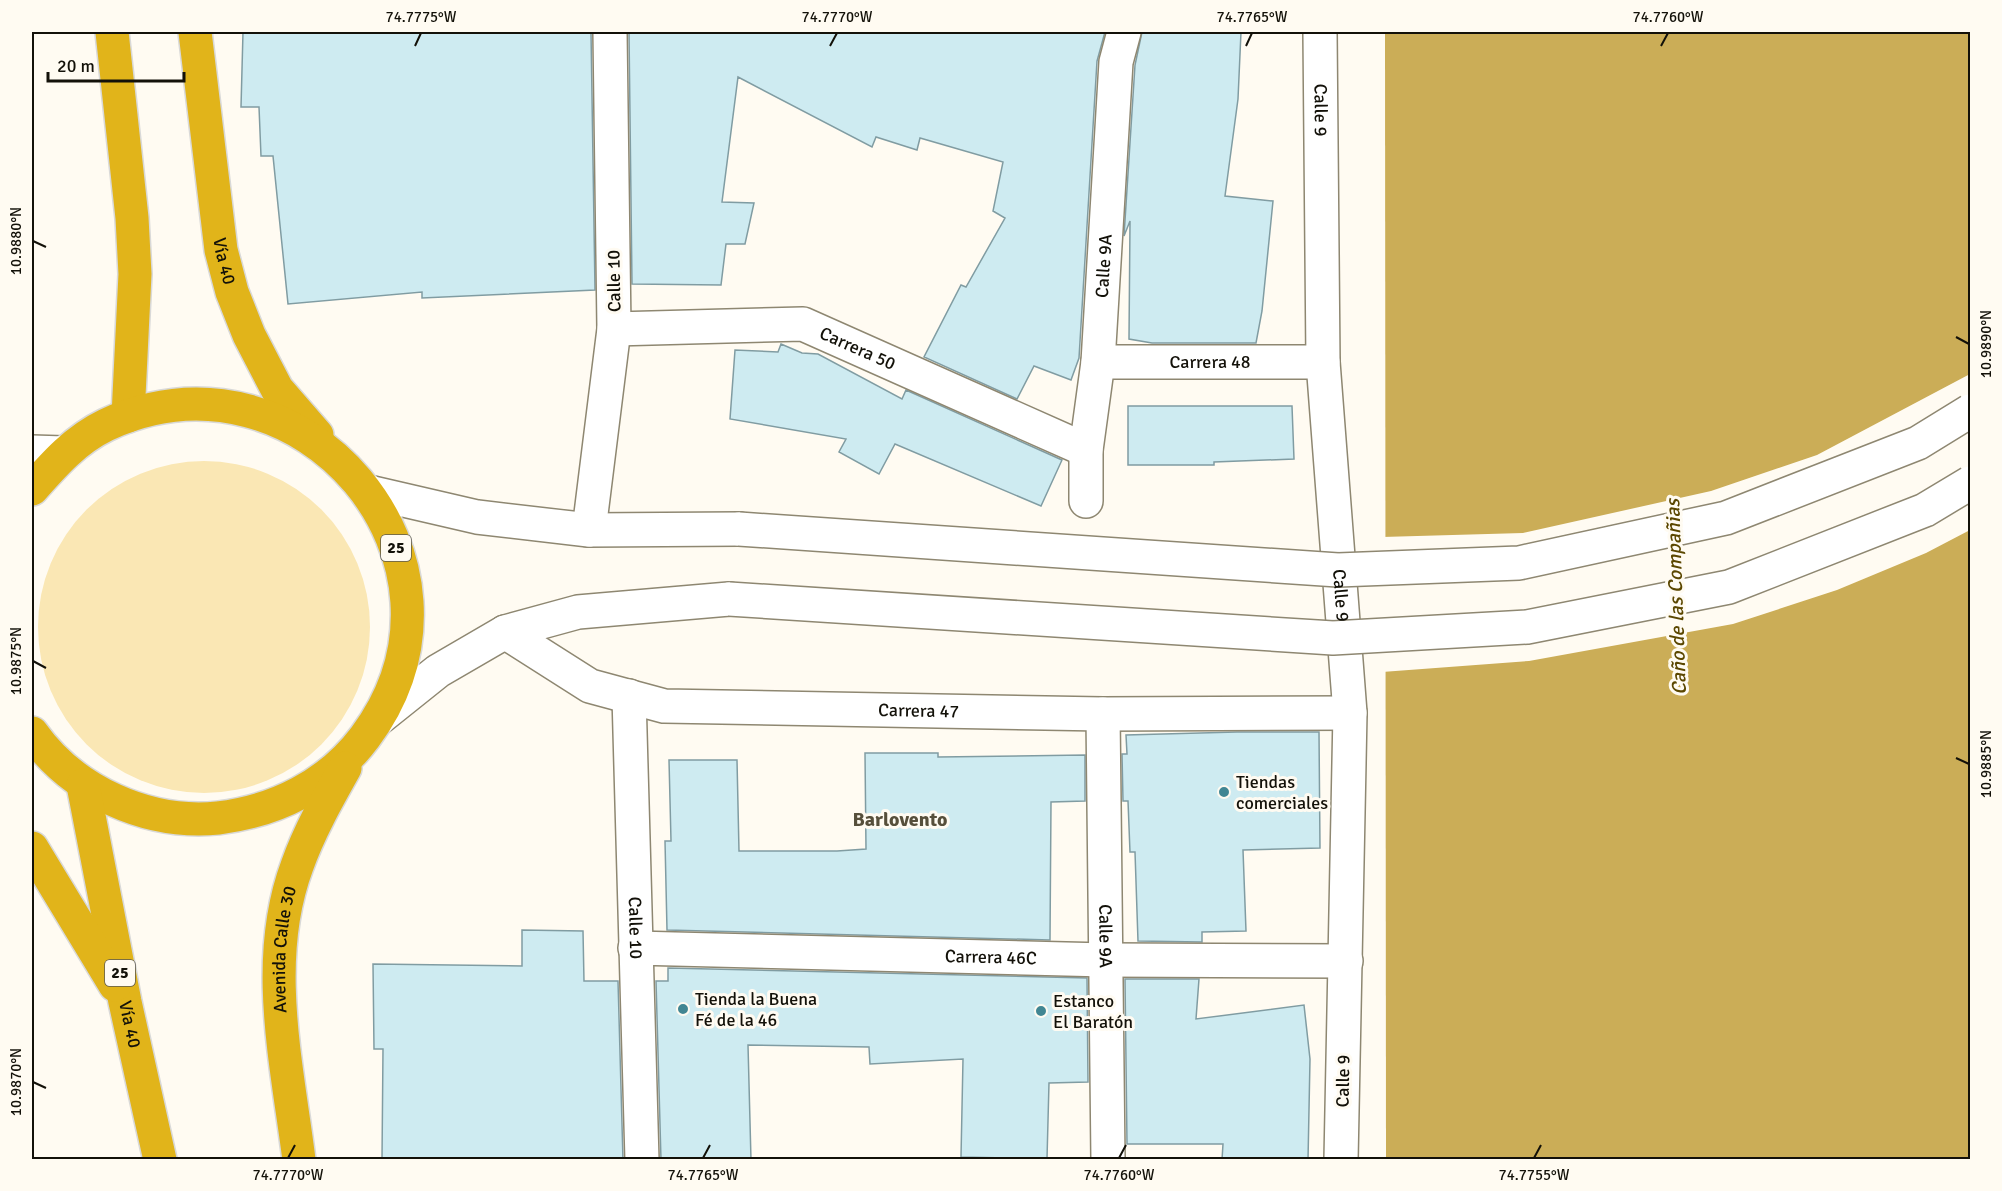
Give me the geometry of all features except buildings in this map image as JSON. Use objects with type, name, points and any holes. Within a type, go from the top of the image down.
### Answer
[{"type":"highway","points":[[112,32],[132,218],[135,274],[128,417]]},
{"type":"highway","name":"Vía 40","points":[[195,32],[221,250],[232,291],[249,335],[277,389],[338,459]]},
{"type":"highway","name":"25","points":[[32,489],[64,453],[105,426],[128,417],[183,405],[239,408],[292,427],[338,459],[369,492],[392,534],[404,580],[407,628],[398,675],[378,719],[352,754],[307,791],[252,814],[193,820],[136,810],[83,785],[44,751],[32,733]]},
{"type":"highway","name":"Avenida Calle 30","points":[[299,1160],[278,990],[283,920],[296,867],[318,817],[352,754]]},
{"type":"highway","name":"Vía 40","points":[[83,785],[125,1002],[160,1160]]},
{"type":"highway","points":[[32,848],[125,1002]]},
{"type":"street","name":"Calle 10","points":[[589,530],[614,329],[610,32]]},
{"type":"street","name":"Calle 9A","points":[[1086,501],[1086,450],[1098,362],[1116,62],[1124,32]]},
{"type":"street","name":"Calle 9","points":[[1320,32],[1323,362],[1350,712],[1341,1160]]},
{"type":"street","name":"Carrera 50","points":[[614,329],[803,324],[1086,450]]},
{"type":"street","name":"Carrera 48","points":[[1098,362],[1323,362]]},
{"type":"street","points":[[369,492],[477,517],[589,530],[739,529],[1338,570],[1519,563],[1726,518],[1918,443],[1971,411]]},
{"type":"street","points":[[32,452],[64,453]]},
{"type":"street","points":[[378,719],[438,671],[504,632],[578,612],[729,599],[1333,638],[1527,627],[1729,587],[1925,510],[1971,483]]},
{"type":"street","name":"Carrera 47","points":[[504,632],[590,686],[664,706],[1103,714],[1350,712]]},
{"type":"street","name":"Calle 10","points":[[629,696],[642,1160]]},
{"type":"street","name":"Calle 9A","points":[[1103,714],[1108,1160]]},
{"type":"street","name":"Carrera 46C","points":[[635,948],[1106,960],[1346,961]]},
{"type":"shaded area","points":[[204,461],[236,464],[268,473],[296,489],[322,509],[342,535],[358,563],[367,595],[370,627],[367,659],[358,691],[342,719],[322,745],[296,765],[268,781],[236,790],[204,793],[172,790],[140,781],[112,765],[86,745],[66,719],[50,691],[41,659],[38,627],[41,595],[50,563],[66,535],[86,509],[112,489],[140,473],[172,464]]},
{"type":"water","name":"Caño de las Compañias","points":[[1385,32],[1970,32],[1970,1159],[1386,1159]]},
{"type":"pier","points":[[1970,374],[1970,530],[1926,553],[1837,590],[1733,624],[1529,661],[1382,672],[1382,537],[1523,533],[1711,491],[1817,455]]},
{"type":"place","name":"Tiendas comerciales","points":[[1224,792]]},
{"type":"place","name":"Tienda la Buena Fé de la 46","points":[[683,1009]]},
{"type":"place","name":"Estanco El Baratón","points":[[1041,1011]]},
{"type":"district","name":"Barlovento","points":[[900,819]]}]
